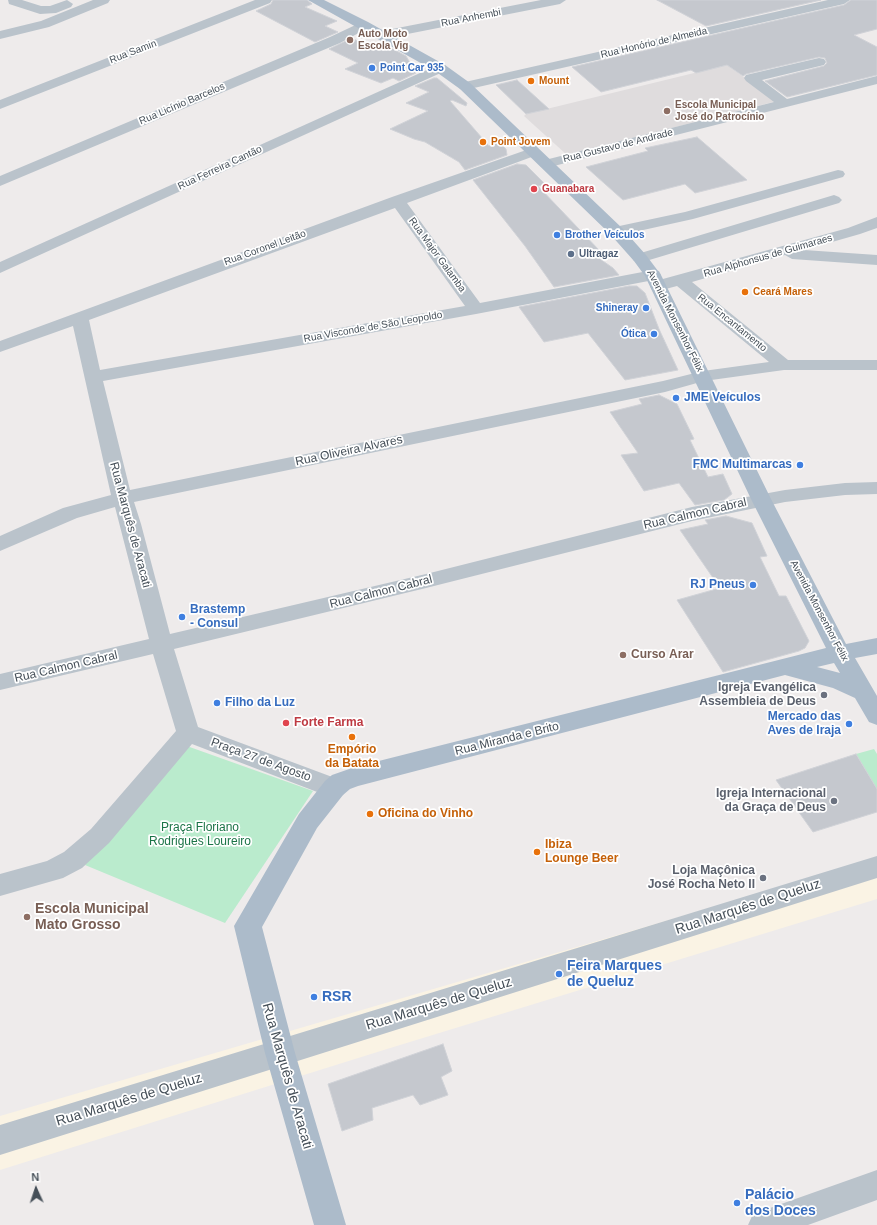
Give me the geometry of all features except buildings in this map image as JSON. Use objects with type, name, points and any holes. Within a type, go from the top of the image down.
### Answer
[{"type":"main road","name":"Avenida Monsenhor Félix","points":[[316,0],[440,68],[465,86],[616,231],[640,258],[656,281],[761,499],[840,653],[877,716]]},
{"type":"main road","points":[[785,667],[834,652],[820,626],[822,618]]},
{"type":"main road","name":"Rua Miranda e Brito","points":[[248,926],[308,821],[334,788],[341,782],[355,777],[840,653],[877,646]]},
{"type":"main road","points":[[785,667],[839,681],[863,692]]},
{"type":"main road","name":"Rua Marquês de Aracati","points":[[248,926],[280,1053],[330,1225]]},
{"type":"street","points":[[37,0],[59,8]]},
{"type":"street","points":[[13,1],[40,10],[59,8],[78,0]]},
{"type":"street","points":[[0,35],[45,24],[104,0]]},
{"type":"street","name":"Rua Samin","points":[[0,105],[266,0]]},
{"type":"street","name":"Rua Anhembi","points":[[382,35],[560,0]]},
{"type":"street","name":"Rua Honório de Almeida","points":[[465,86],[844,0]]},
{"type":"street","name":"Rua Licínio Barcelos","points":[[0,181],[334,40],[364,25]]},
{"type":"street","points":[[785,104],[751,78],[819,62]]},
{"type":"street","name":"Rua Ferreira Cantão","points":[[0,268],[440,68]]},
{"type":"street","name":"Rua Gustavo de Andrade","points":[[546,164],[877,80]]},
{"type":"street","name":"Rua Coronel Leitão","points":[[0,346],[532,152]]},
{"type":"street","points":[[616,231],[687,216],[838,174]]},
{"type":"street","name":"Rua Major Galamba","points":[[397,200],[476,309]]},
{"type":"street","points":[[640,258],[834,200]]},
{"type":"street","name":"Rua Alphonsus de Guimaraes","points":[[656,281],[680,280],[854,231],[877,222]]},
{"type":"street","points":[[779,253],[877,260]]},
{"type":"street","name":"Rua Encantamento","points":[[680,280],[784,365]]},
{"type":"street","name":"Rua Visconde de São Leopoldo","points":[[93,377],[476,309],[656,281]]},
{"type":"street","name":"Rua Marquês de Aracati","points":[[80,316],[122,498],[131,524],[149,601],[163,644],[188,733]]},
{"type":"street","name":"Rua Oliveira Alvares","points":[[0,544],[70,513],[122,498],[665,386],[703,376],[784,365],[877,365]]},
{"type":"street","name":"Rua Calmon Cabral","points":[[0,682],[163,644],[692,514],[761,499],[822,491],[877,488]]},
{"type":"street","points":[[0,885],[54,870],[73,860],[100,836],[188,733]]},
{"type":"street","name":"Praça 27 de Agosto","points":[[188,733],[334,788]]},
{"type":"street","name":"Rua Marquês de Queluz","points":[[0,1140],[877,867]]},
{"type":"street","points":[[764,1225],[877,1185]]},
{"type":"shaded area","points":[[727,65],[777,101],[567,155],[524,116],[526,114]]},
{"type":"shaded area","name":"Feira Marques de Queluz","points":[[877,859],[877,899],[387,1049],[0,1170],[0,1116]]},
{"type":"green space","name":"Praça Floriano Rodrigues Loureiro","points":[[184,745],[313,791],[225,923],[85,865]]},
{"type":"green space","points":[[874,749],[877,754],[877,789],[856,754]]},
{"type":"place","name":"Auto Moto Escola Vig","points":[[350,40]]},
{"type":"place","name":"Point Car 935","points":[[372,68]]},
{"type":"place","name":"Mount","points":[[531,81]]},
{"type":"place","name":"Escola Municipal José do Patrocínio","points":[[667,111]]},
{"type":"place","name":"Point Jovem","points":[[483,142]]},
{"type":"place","name":"Guanabara","points":[[534,189]]},
{"type":"place","name":"Brother Veículos","points":[[557,235]]},
{"type":"place","name":"Ultragaz","points":[[571,254]]},
{"type":"place","name":"Ceará Mares","points":[[745,292]]},
{"type":"place","name":"Shineray","points":[[646,308]]},
{"type":"place","name":"Ótica","points":[[654,334]]},
{"type":"place","name":"JME Veículos","points":[[676,398]]},
{"type":"place","name":"FMC Multimarcas","points":[[800,465]]},
{"type":"place","name":"RJ Pneus","points":[[753,585]]},
{"type":"place","name":"Brastemp - Consul","points":[[182,617]]},
{"type":"place","name":"Curso Arar","points":[[623,655]]},
{"type":"place","name":"Igreja Evangélica Assembleia de Deus","points":[[824,695]]},
{"type":"place","name":"Filho da Luz","points":[[217,703]]},
{"type":"place","name":"Forte Farma","points":[[286,723]]},
{"type":"place","name":"Mercado das Aves de Iraja","points":[[849,724]]},
{"type":"place","name":"Empório da Batata","points":[[352,737]]},
{"type":"place","name":"Igreja Internacional da Graça de Deus","points":[[834,801]]},
{"type":"place","name":"Oficina do Vinho","points":[[370,814]]},
{"type":"place","name":"Ibiza Lounge Beer","points":[[537,852]]},
{"type":"place","name":"Loja Maçônica José Rocha Neto II","points":[[763,878]]},
{"type":"place","name":"Escola Municipal Mato Grosso","points":[[27,917]]},
{"type":"place","name":"Feira Marques de Queluz","points":[[559,974]]},
{"type":"place","name":"RSR","points":[[314,997]]},
{"type":"place","name":"Palácio dos Doces","points":[[737,1203]]}]
